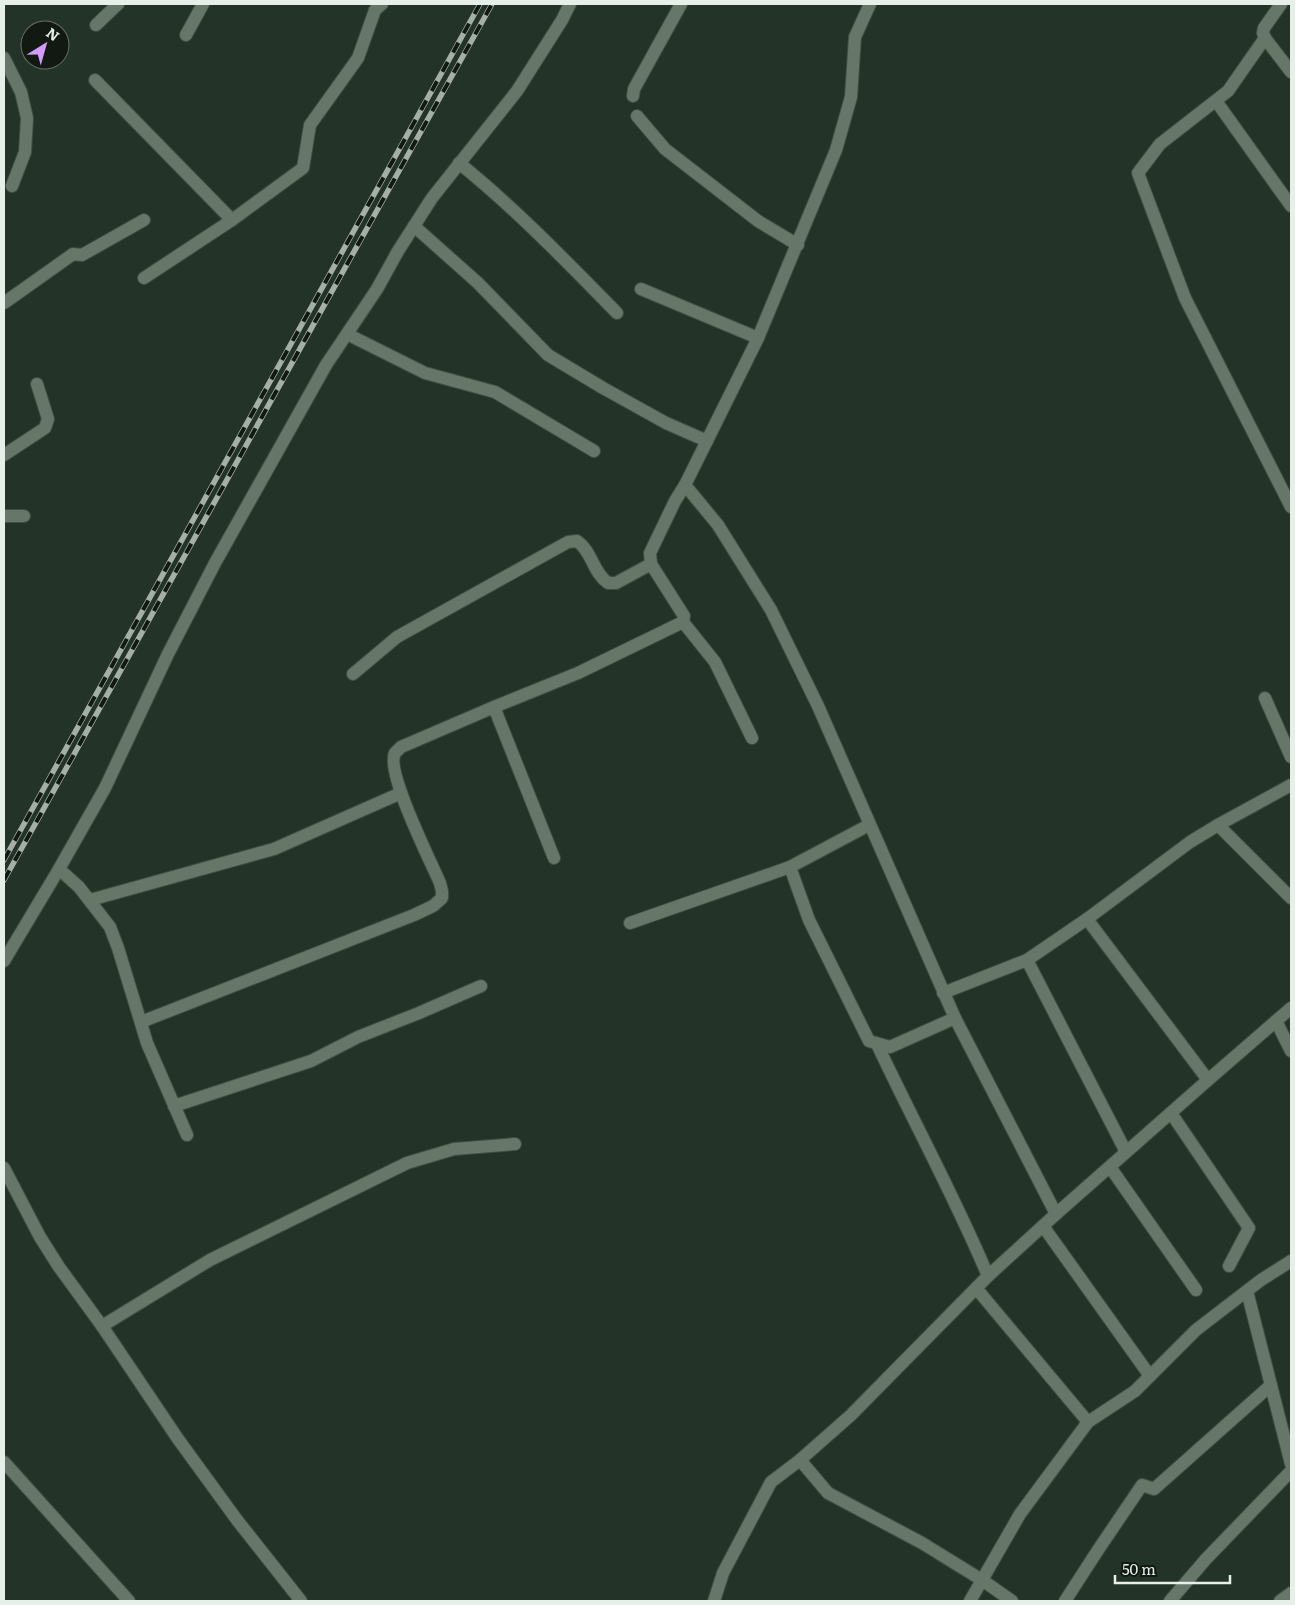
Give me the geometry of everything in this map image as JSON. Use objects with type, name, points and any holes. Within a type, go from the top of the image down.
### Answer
[{"type":"street","points":[[96,25],[118,4]]},
{"type":"street","points":[[186,35],[203,4]]},
{"type":"street","points":[[4,961],[59,869],[117,765],[168,654],[222,549],[326,365],[378,289],[432,198],[517,91],[570,4]]},
{"type":"street","points":[[632,96],[634,88],[681,4]]},
{"type":"street","points":[[752,738],[715,662],[683,622],[684,616],[651,564],[650,552],[758,338],[798,245],[836,150],[851,96],[855,37],[870,4]]},
{"type":"street","points":[[1281,4],[1264,28],[1263,33],[1291,72]]},
{"type":"street","points":[[144,278],[232,220],[303,168],[310,125],[358,58],[374,6]]},
{"type":"street","points":[[1265,38],[1228,91],[1160,144],[1138,173],[1185,298],[1291,507]]},
{"type":"street","points":[[4,58],[21,92],[27,118],[25,152],[12,186]]},
{"type":"street","points":[[94,80],[232,220]]},
{"type":"street","points":[[1216,101],[1291,206]]},
{"type":"street","points":[[637,116],[665,149],[758,221],[798,245]]},
{"type":"street","points":[[459,163],[529,223],[617,313]]},
{"type":"street","points":[[4,303],[73,254],[82,255],[144,220]]},
{"type":"street","points":[[414,226],[478,283],[548,355],[666,423],[707,441]]},
{"type":"street","points":[[641,289],[758,338]]},
{"type":"street","points":[[348,334],[425,373],[495,392],[594,451]]},
{"type":"street","points":[[4,455],[45,428],[48,419],[37,384]]},
{"type":"street","points":[[685,485],[718,525],[771,610],[818,706],[954,1018],[1056,1214]]},
{"type":"street","points":[[4,516],[24,516]]},
{"type":"street","points":[[353,674],[397,637],[568,542],[577,541],[584,546],[601,578],[608,583],[616,583],[651,564]]},
{"type":"street","points":[[141,1022],[341,945],[433,906],[442,898],[440,883],[401,793],[394,762],[395,753],[401,747],[578,673],[683,622]]},
{"type":"street","points":[[1265,698],[1291,757]]},
{"type":"street","points":[[494,707],[554,858]]},
{"type":"street","points":[[943,993],[1026,960],[1087,919],[1190,842],[1291,786]]},
{"type":"street","points":[[90,900],[274,849],[401,793]]},
{"type":"street","points":[[630,923],[790,867],[870,825]]},
{"type":"street","points":[[1218,825],[1291,898]]},
{"type":"street","points":[[790,867],[809,920],[869,1041],[890,1047],[954,1018]]},
{"type":"street","points":[[59,869],[79,887],[110,927],[147,1043],[187,1135]]},
{"type":"street","points":[[1087,919],[1208,1080]]},
{"type":"street","points":[[1026,960],[1126,1152]]},
{"type":"street","points":[[174,1106],[311,1061],[358,1037],[481,986]]},
{"type":"street","points":[[714,1601],[723,1573],[771,1482],[800,1460],[851,1415],[988,1276],[1056,1214],[1291,1008]]},
{"type":"street","points":[[1276,1021],[1291,1051]]},
{"type":"street","points":[[877,1044],[988,1276]]},
{"type":"street","points":[[1171,1113],[1249,1228],[1229,1266]]},
{"type":"street","points":[[102,1326],[210,1260],[407,1163],[454,1149],[515,1144]]},
{"type":"street","points":[[1110,1166],[1196,1290]]},
{"type":"street","points":[[4,1168],[40,1237],[59,1266],[178,1439],[237,1520],[301,1601]]},
{"type":"street","points":[[1043,1226],[1150,1376]]},
{"type":"street","points":[[970,1601],[1020,1514],[1088,1422],[1135,1391],[1196,1330],[1247,1291],[1291,1261]]},
{"type":"street","points":[[976,1288],[1088,1422]]},
{"type":"street","points":[[1247,1291],[1291,1464]]},
{"type":"street","points":[[1065,1601],[1142,1485],[1154,1489],[1271,1385]]},
{"type":"street","points":[[800,1460],[828,1493],[922,1543],[1012,1601]]},
{"type":"street","points":[[4,1462],[129,1601]]},
{"type":"street","points":[[1170,1601],[1206,1559],[1291,1471]]},
{"type":"street","points":[[1280,1601],[1291,1593]]},
{"type":"railway","points":[[4,860],[480,4]]},
{"type":"railway","points":[[4,880],[492,4]]}]
